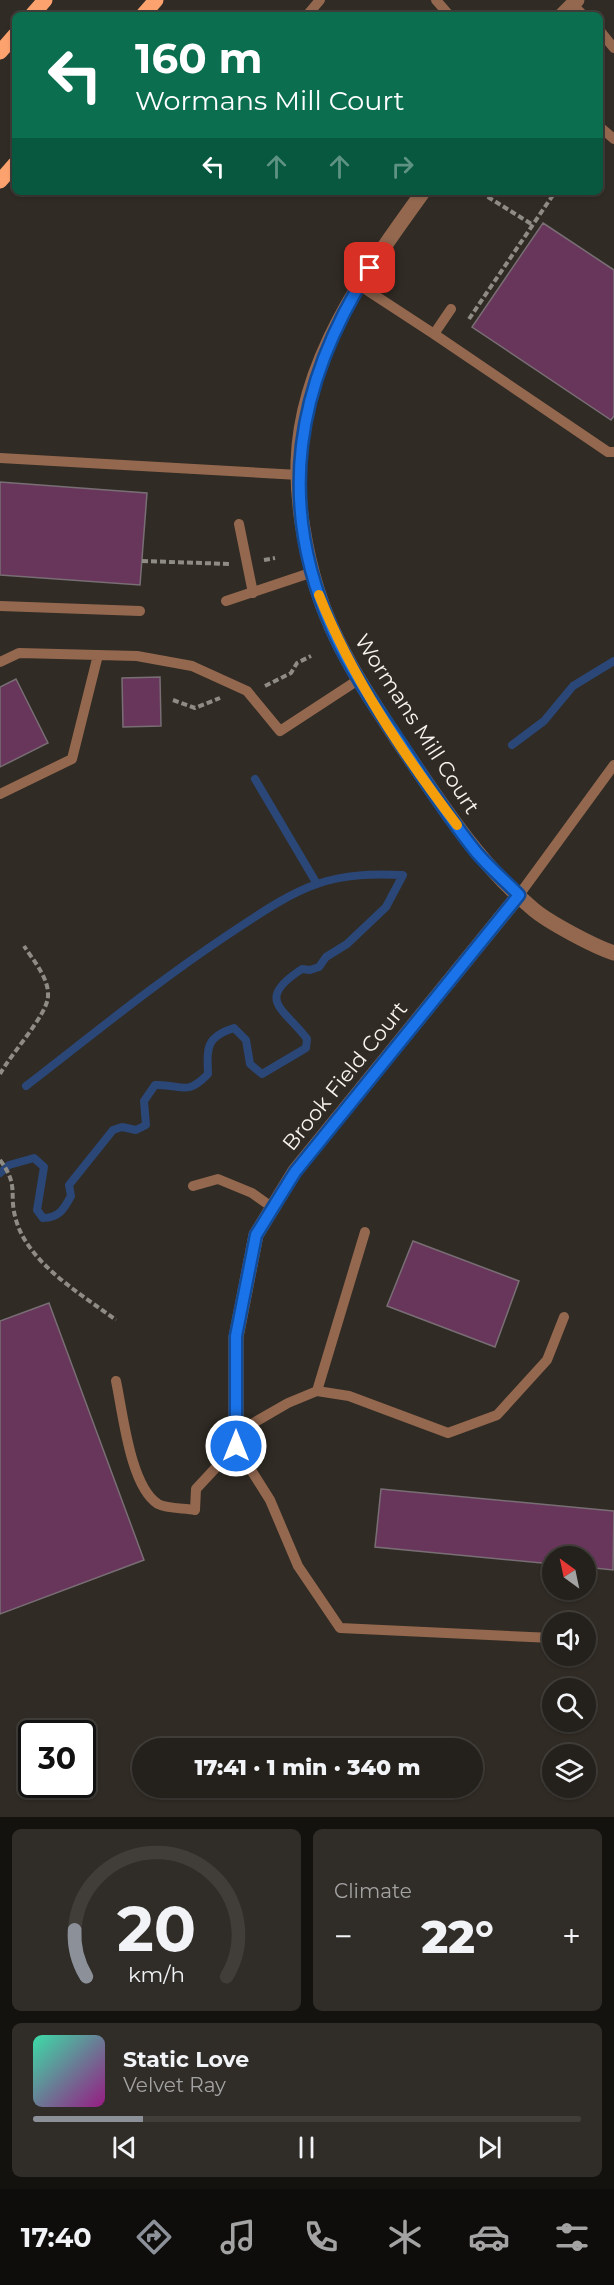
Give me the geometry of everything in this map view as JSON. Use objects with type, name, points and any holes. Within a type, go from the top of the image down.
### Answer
[{"type":"main road","points":[[35,12],[45,0]]},
{"type":"main road","points":[[146,12],[156,0]]},
{"type":"main road","points":[[0,52],[12,38]]},
{"type":"main road","points":[[0,182],[12,168]]},
{"type":"street","name":"Wormans Mill Court","points":[[421,195],[345,306],[321,363],[304,417],[299,475],[301,506],[313,572],[333,631],[358,680],[441,804],[478,854],[535,911],[614,953]]},
{"type":"street","name":"Brook Field Court","points":[[236,1440],[236,1336],[256,1235],[295,1172],[519,895]]},
{"type":"lane","points":[[311,12],[320,0]]},
{"type":"lane","points":[[435,0],[446,12]]},
{"type":"lane","points":[[603,35],[614,48]]},
{"type":"lane","points":[[359,285],[608,452],[614,452]]},
{"type":"lane","points":[[434,334],[451,309]]},
{"type":"lane","points":[[0,458],[299,475]]},
{"type":"lane","points":[[239,524],[253,592]]},
{"type":"lane","points":[[226,601],[313,572]]},
{"type":"lane","points":[[0,606],[140,611]]},
{"type":"lane","points":[[0,651],[137,656],[192,666],[247,691],[280,731],[358,680]]},
{"type":"lane","points":[[0,662],[19,653]]},
{"type":"lane","points":[[0,794],[72,759],[98,655]]},
{"type":"lane","points":[[519,895],[614,765]]},
{"type":"lane","points":[[193,1186],[218,1179],[252,1193],[273,1208]]},
{"type":"lane","points":[[317,1391],[365,1232]]},
{"type":"lane","points":[[117,1381],[134,1463],[146,1493],[160,1505],[195,1510],[196,1489],[236,1440],[288,1403],[317,1391],[349,1396],[448,1433],[497,1415],[547,1360],[564,1317]]},
{"type":"lane","points":[[236,1440],[270,1500],[298,1566],[340,1628],[542,1638]]},
{"type":"path","points":[[485,195],[533,225]]},
{"type":"path","points":[[468,319],[553,195]]},
{"type":"path","points":[[142,561],[248,562],[276,558]]},
{"type":"path","points":[[0,1074],[40,1016],[48,996],[43,974],[24,946]]},
{"type":"path","points":[[0,1160],[12,1176],[16,1221],[24,1239],[61,1280],[116,1320]]},
{"type":"building","points":[[543,223],[614,270],[614,416],[611,420],[472,327]]},
{"type":"building","points":[[0,482],[147,493],[140,585],[0,575]]},
{"type":"building","points":[[160,677],[161,726],[123,727],[122,678]]},
{"type":"building","points":[[16,679],[48,743],[0,767],[0,687]]},
{"type":"building","points":[[413,1241],[519,1281],[495,1347],[387,1306]]},
{"type":"building","points":[[49,1303],[144,1560],[0,1614],[0,1321]]},
{"type":"building","points":[[381,1489],[614,1511],[613,1570],[596,1568],[596,1546],[542,1546],[542,1563],[375,1547]]},
{"type":"waterway","points":[[512,745],[544,721],[573,686],[614,661]]},
{"type":"waterway","points":[[255,779],[317,884]]},
{"type":"waterway","points":[[0,1173],[9,1165],[34,1158],[44,1167],[37,1210],[43,1218],[49,1218],[63,1209],[71,1196],[69,1185],[113,1130],[122,1127],[136,1130],[146,1125],[144,1101],[155,1085],[189,1087],[201,1081],[208,1074],[208,1050],[213,1039],[218,1035],[234,1028],[246,1040],[250,1064],[262,1074],[306,1048],[307,1039],[278,1004],[276,997],[279,989],[302,969],[310,970],[319,967],[326,957],[347,944],[386,907],[403,875],[338,878],[317,884],[282,900],[175,972],[26,1086]]},
{"type":"slow traffic","points":[[319,595],[333,631],[358,680],[434,795],[457,825]]},
{"type":"route","points":[[236,1446],[236,1336],[256,1235],[295,1172],[519,895],[478,854],[434,795],[358,680],[333,631],[317,589],[301,506],[298,462],[304,417],[321,363],[345,306],[370,268]]}]
